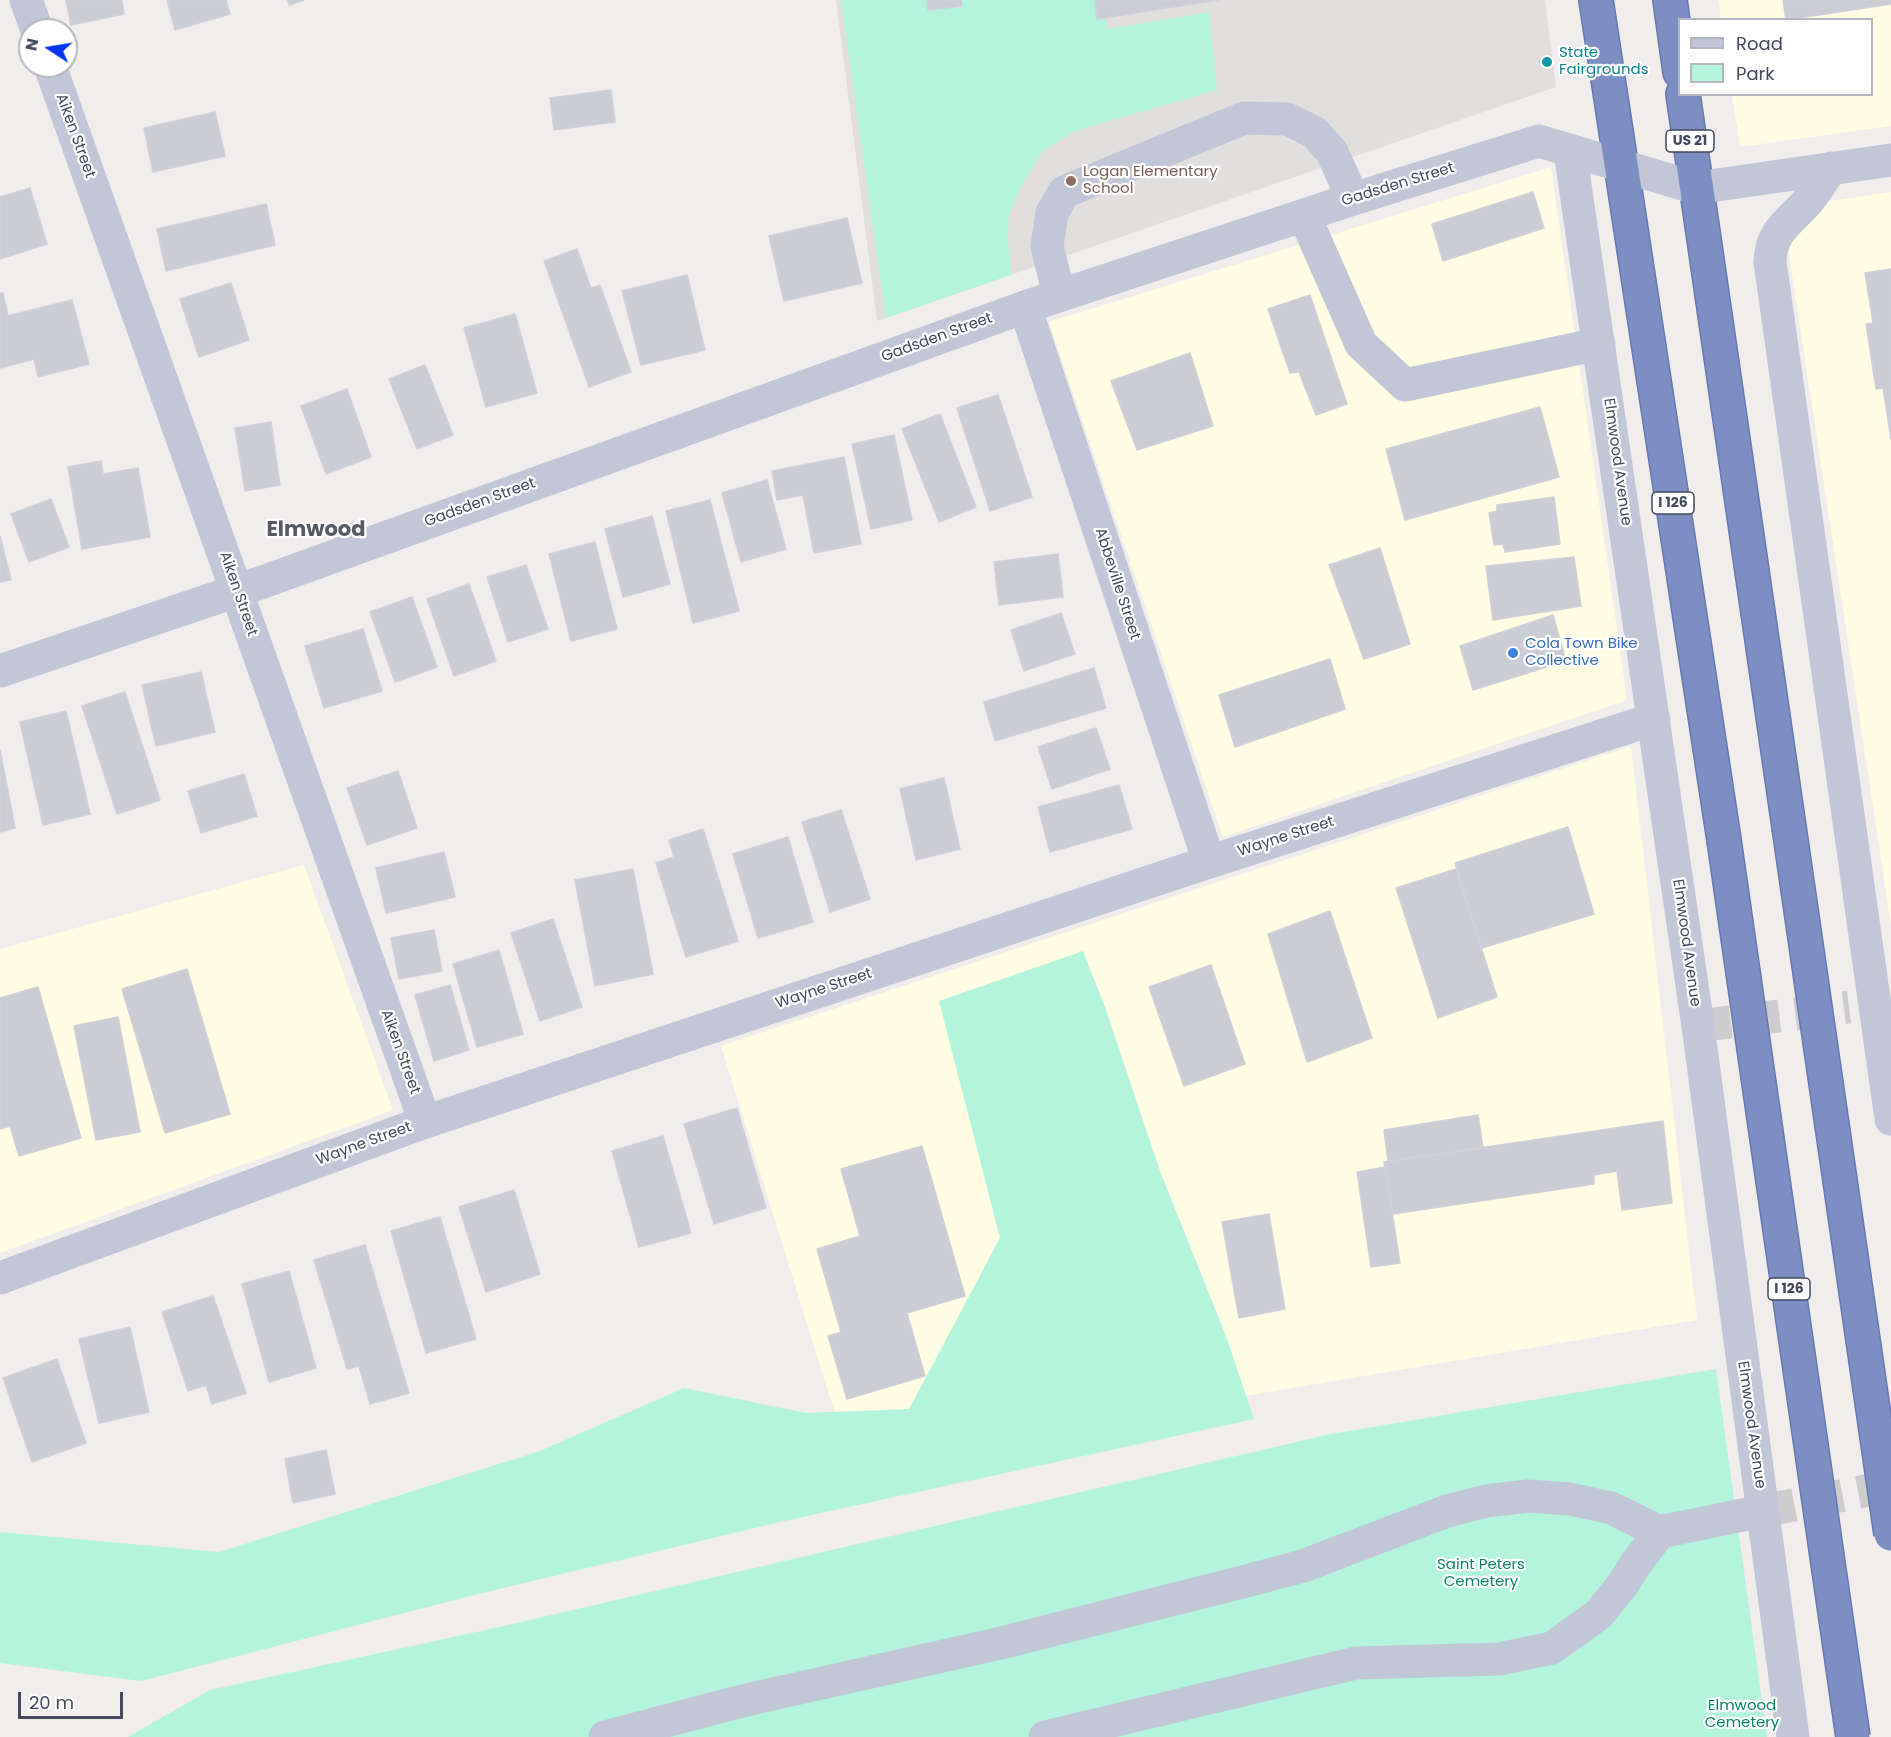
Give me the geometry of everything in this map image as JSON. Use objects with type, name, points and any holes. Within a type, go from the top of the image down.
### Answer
[{"type":"highway","points":[[1596,0],[1621,166]]},
{"type":"highway","points":[[1670,0],[1678,58]]},
{"type":"highway","name":"US 21","points":[[1683,96],[1696,188]]},
{"type":"highway","name":"I 126","points":[[1621,166],[1724,840],[1853,1737]]},
{"type":"highway","points":[[1696,188],[1891,1534]]},
{"type":"street","points":[[26,0],[33,18]]},
{"type":"street","name":"Aiken Street","points":[[54,78],[425,1122]]},
{"type":"street","points":[[1059,295],[1047,246],[1052,213],[1064,192],[1244,118],[1287,119],[1314,132],[1332,152],[1353,199]]},
{"type":"street","name":"Gadsden Street","points":[[0,671],[237,591],[1025,306],[1539,141],[1696,188],[1891,160]]},
{"type":"street","name":"Elmwood Avenue","points":[[1570,151],[1698,1026],[1793,1737]]},
{"type":"street","points":[[1831,168],[1810,200],[1778,231],[1770,248],[1770,262],[1871,1004],[1891,1119]]},
{"type":"street","points":[[1304,215],[1361,344],[1405,385],[1599,344]]},
{"type":"street","name":"Abbeville Street","points":[[1025,306],[1209,862]]},
{"type":"street","name":"Wayne Street","points":[[0,1278],[425,1122],[1209,862],[1654,719]]},
{"type":"street","points":[[605,1737],[746,1700],[997,1644],[1303,1566],[1447,1511],[1486,1501],[1528,1496],[1570,1499],[1611,1508],[1660,1532],[1762,1511]]},
{"type":"street","points":[[1045,1737],[1356,1663],[1499,1659],[1552,1648],[1599,1614],[1660,1532]]},
{"type":"shaded area","name":"Logan Elementary School","points":[[836,0],[1545,0],[1556,87],[877,321]]},
{"type":"shaded area","points":[[1718,0],[1891,0],[1891,126],[1740,147],[1732,96],[1873,96],[1873,18],[1721,18]]},
{"type":"shaded area","points":[[1551,167],[1627,700],[1223,837],[1049,322]]},
{"type":"shaded area","points":[[1891,192],[1891,925],[1782,208]]},
{"type":"shaded area","points":[[1631,746],[1697,1320],[852,1462],[721,1046]]},
{"type":"shaded area","points":[[304,865],[393,1110],[0,1253],[0,949]]},
{"type":"green space","points":[[841,0],[1103,0],[1107,29],[1209,12],[1217,90],[1075,131],[1042,152],[1018,192],[1009,214],[1008,240],[1011,275],[886,318]]},
{"type":"green space","points":[[1083,951],[1105,1007],[1160,1171],[1226,1336],[1254,1419],[784,1521],[474,1595],[141,1681],[0,1663],[0,1532],[219,1552],[540,1451],[684,1388],[806,1413],[909,1409],[1000,1238],[939,1001]]},
{"type":"green space","name":"Saint Peters Cemetery","points":[[1716,1369],[1767,1737],[128,1737],[210,1690],[513,1624],[1331,1434]]},
{"type":"building","points":[[66,0],[122,0],[124,14],[78,24],[78,18],[70,18]]},
{"type":"building","points":[[167,0],[226,0],[230,14],[175,30]]},
{"type":"building","points":[[287,0],[304,0],[289,5]]},
{"type":"building","points":[[927,0],[961,0],[962,6],[928,10]]},
{"type":"building","points":[[1095,0],[1218,0],[1097,19]]},
{"type":"building","points":[[1783,0],[1891,0],[1891,4],[1786,18]]},
{"type":"building","points":[[611,90],[615,122],[554,130],[550,98]]},
{"type":"building","points":[[215,112],[225,156],[153,172],[144,128]]},
{"type":"building","points":[[30,188],[47,244],[0,259],[0,197]]},
{"type":"building","points":[[1533,192],[1544,228],[1443,261],[1432,224]]},
{"type":"building","points":[[266,204],[275,245],[166,271],[157,229]]},
{"type":"building","points":[[847,218],[862,283],[784,301],[769,236]]},
{"type":"building","points":[[577,249],[591,288],[600,285],[631,372],[589,387],[544,261]]},
{"type":"building","points":[[1891,269],[1891,439],[1883,388],[1876,389],[1866,324],[1873,323],[1865,273]]},
{"type":"building","points":[[687,275],[705,350],[641,365],[622,291]]},
{"type":"building","points":[[231,283],[249,340],[199,357],[180,299]]},
{"type":"building","points":[[0,293],[3,293],[8,316],[72,300],[89,364],[38,377],[34,359],[0,368]]},
{"type":"building","points":[[1310,295],[1347,404],[1316,415],[1299,372],[1290,373],[1268,309]]},
{"type":"building","points":[[515,314],[537,393],[486,407],[464,328]]},
{"type":"building","points":[[1190,353],[1213,426],[1137,450],[1111,381]]},
{"type":"building","points":[[425,365],[453,435],[417,449],[389,379]]},
{"type":"building","points":[[347,389],[371,457],[326,474],[301,406]]},
{"type":"building","points":[[998,395],[1032,497],[990,511],[957,408]]},
{"type":"building","points":[[1540,407],[1559,477],[1405,520],[1386,449]]},
{"type":"building","points":[[940,414],[976,507],[939,522],[902,429]]},
{"type":"building","points":[[271,422],[280,485],[245,491],[235,428]]},
{"type":"building","points":[[894,435],[912,520],[871,529],[852,444]]},
{"type":"building","points":[[844,457],[861,544],[814,553],[803,495],[777,500],[772,471]]},
{"type":"building","points":[[101,461],[103,474],[138,468],[150,537],[82,549],[68,467]]},
{"type":"building","points":[[767,480],[786,549],[741,562],[722,493]]},
{"type":"building","points":[[1554,497],[1560,544],[1505,552],[1503,544],[1494,545],[1489,513],[1497,511],[1497,505]]},
{"type":"building","points":[[51,499],[69,547],[29,562],[11,514]]},
{"type":"building","points":[[710,500],[739,611],[693,623],[666,511]]},
{"type":"building","points":[[652,516],[670,584],[623,597],[605,529]]},
{"type":"building","points":[[0,536],[11,580],[0,582]]},
{"type":"building","points":[[595,542],[617,629],[571,641],[549,554]]},
{"type":"building","points":[[1380,548],[1410,644],[1364,659],[1329,565]]},
{"type":"building","points":[[1058,554],[1063,597],[999,605],[994,562]]},
{"type":"building","points":[[1574,557],[1581,606],[1493,620],[1486,566]]},
{"type":"building","points":[[526,565],[548,629],[508,642],[487,577]]},
{"type":"building","points":[[469,584],[496,661],[454,676],[427,599]]},
{"type":"building","points":[[412,597],[437,667],[395,682],[370,612]]},
{"type":"building","points":[[1061,613],[1075,654],[1024,671],[1011,630]]},
{"type":"building","name":"Cola Town Bike Collective","points":[[1553,615],[1566,661],[1473,690],[1460,646]]},
{"type":"building","points":[[363,629],[382,691],[324,708],[305,646]]},
{"type":"building","points":[[1330,659],[1345,709],[1235,747],[1219,695]]},
{"type":"building","points":[[1094,668],[1106,708],[995,741],[984,702]]},
{"type":"building","points":[[201,672],[215,732],[156,746],[142,685]]},
{"type":"building","points":[[125,692],[160,800],[117,814],[82,706]]},
{"type":"building","points":[[66,711],[90,814],[43,825],[20,722]]},
{"type":"building","points":[[1096,728],[1110,769],[1052,789],[1038,747]]},
{"type":"building","points":[[0,750],[15,828],[0,832]]},
{"type":"building","points":[[398,771],[417,828],[367,845],[347,788]]},
{"type":"building","points":[[244,774],[257,816],[201,833],[188,791]]},
{"type":"building","points":[[944,778],[960,849],[916,860],[900,789]]},
{"type":"building","points":[[1119,785],[1132,829],[1050,852],[1038,807]]},
{"type":"building","points":[[841,810],[870,899],[830,912],[802,822]]},
{"type":"building","points":[[1568,827],[1594,914],[1482,948],[1455,863]]},
{"type":"building","points":[[703,829],[738,941],[686,957],[656,863],[674,857],[669,840]]},
{"type":"building","points":[[788,837],[813,922],[758,938],[733,854]]},
{"type":"building","points":[[444,852],[455,897],[386,913],[376,868]]},
{"type":"building","points":[[633,869],[653,974],[595,986],[575,880]]},
{"type":"building","points":[[1456,869],[1497,997],[1438,1018],[1396,888]]},
{"type":"building","points":[[1330,911],[1372,1038],[1307,1062],[1268,934]]},
{"type":"building","points":[[553,919],[582,1007],[540,1021],[511,933]]},
{"type":"building","points":[[434,930],[442,971],[399,979],[391,938]]},
{"type":"building","points":[[499,950],[523,1034],[477,1047],[453,964]]},
{"type":"building","points":[[1211,965],[1245,1064],[1184,1086],[1149,987]]},
{"type":"building","points":[[187,969],[230,1114],[165,1133],[122,989]]},
{"type":"building","points":[[450,985],[469,1050],[434,1061],[415,995]]},
{"type":"building","points":[[38,987],[81,1138],[19,1156],[10,1126],[0,1129],[0,998]]},
{"type":"building","points":[[118,1017],[140,1132],[96,1140],[74,1026]]},
{"type":"building","points":[[737,1108],[766,1208],[714,1224],[684,1124]]},
{"type":"building","points":[[1478,1115],[1483,1148],[1388,1161],[1384,1130]]},
{"type":"building","points":[[1663,1121],[1672,1203],[1622,1210],[1617,1171],[1594,1175],[1594,1184],[1393,1214],[1384,1162]]},
{"type":"building","points":[[663,1136],[691,1233],[639,1247],[612,1151]]},
{"type":"building","points":[[922,1146],[965,1296],[907,1313],[925,1376],[847,1399],[828,1336],[841,1332],[817,1249],[860,1236],[841,1169]]},
{"type":"building","points":[[1385,1167],[1400,1263],[1371,1267],[1357,1172]]},
{"type":"building","points":[[514,1190],[540,1274],[486,1292],[459,1207]]},
{"type":"building","points":[[1269,1214],[1285,1309],[1239,1318],[1222,1222]]},
{"type":"building","points":[[440,1217],[476,1339],[426,1353],[391,1231]]},
{"type":"building","points":[[365,1245],[409,1393],[370,1404],[359,1366],[347,1369],[314,1260]]},
{"type":"building","points":[[289,1271],[316,1368],[269,1382],[242,1284]]},
{"type":"building","points":[[213,1296],[246,1393],[212,1404],[206,1385],[188,1391],[162,1312]]},
{"type":"building","points":[[130,1327],[149,1412],[99,1423],[79,1339]]},
{"type":"building","points":[[57,1359],[86,1443],[32,1462],[3,1378]]},
{"type":"building","points":[[326,1450],[335,1494],[293,1503],[285,1459]]},
{"type":"tunnel","points":[[1698,1026],[1849,1007]]},
{"type":"tunnel","points":[[1762,1511],[1891,1486]]},
{"type":"place","name":"State Fairgrounds","points":[[1547,62]]},
{"type":"place","name":"Logan Elementary School","points":[[1071,181]]},
{"type":"place","name":"Cola Town Bike Collective","points":[[1513,653]]},
{"type":"district","name":"Elmwood","points":[[316,531]]},
{"type":"park label","name":"Elmwood Cemetery","points":[[1742,1714]]}]
